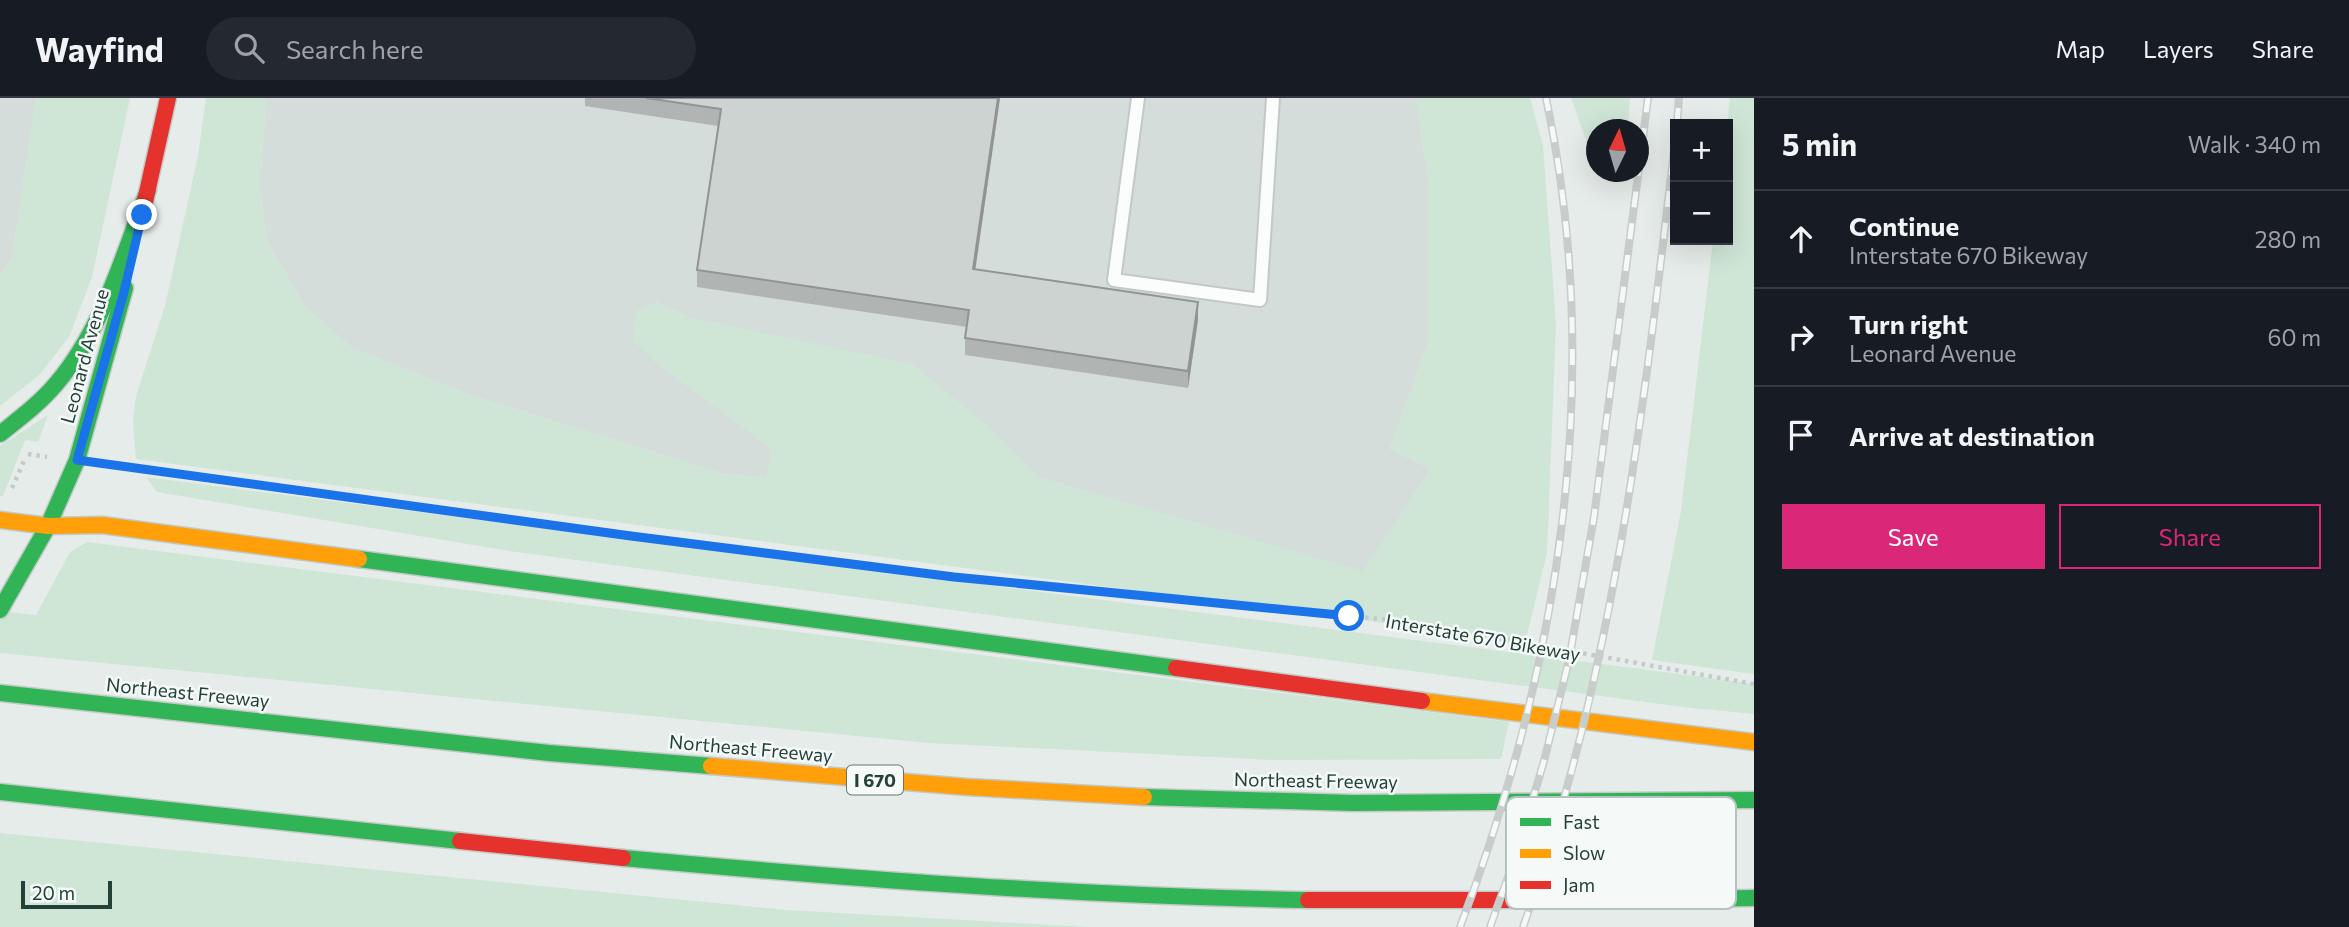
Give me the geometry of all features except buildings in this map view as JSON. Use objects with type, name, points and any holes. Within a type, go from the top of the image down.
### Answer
[{"type":"main road","name":"Leonard Avenue","points":[[0,610],[48,526],[77,460],[124,292],[168,98]]},
{"type":"main road","points":[[0,434],[46,396],[78,356],[95,327],[148,190]]},
{"type":"main road","points":[[0,520],[48,526],[120,527],[1457,706],[1754,742]]},
{"type":"main road","name":"Northeast Freeway","points":[[0,693],[549,753],[981,788],[1157,799],[1339,803],[1506,802]]},
{"type":"main road","points":[[0,792],[595,854],[972,886],[1179,897],[1506,900]]},
{"type":"main road","name":"Northeast Freeway","points":[[1736,800],[1754,800]]},
{"type":"main road","points":[[1736,898],[1754,898]]},
{"type":"lane","points":[[1138,98],[1114,279],[1260,300],[1273,98]]},
{"type":"path","name":"Interstate 670 Bikeway","points":[[11,491],[26,454],[940,575],[1402,621],[1754,684]]},
{"type":"shaded area","points":[[0,98],[36,98],[12,258],[0,275]]},
{"type":"shaded area","points":[[266,98],[1416,98],[1428,181],[1428,342],[1390,449],[1431,469],[1364,572],[1040,478],[987,425],[688,317],[656,302],[653,360],[771,448],[767,478],[724,474],[470,395],[352,348],[304,306],[266,238],[260,187]]},
{"type":"green space","points":[[36,98],[130,98],[92,277],[69,337],[39,375],[0,406],[0,275],[12,258]]},
{"type":"green space","points":[[206,98],[266,98],[260,187],[266,238],[304,306],[352,348],[470,395],[724,474],[766,478],[771,448],[653,360],[634,342],[636,311],[656,302],[688,317],[912,364],[987,425],[1040,478],[1363,571],[1431,469],[1390,449],[1428,342],[1428,181],[1416,98],[1530,98],[1543,145],[1556,325],[1547,553],[1526,639],[1460,633],[136,459],[133,422],[136,396],[165,306],[198,156]]},
{"type":"green space","points":[[1571,98],[1630,98],[1629,119],[1586,119],[1586,139]]},
{"type":"green space","points":[[1730,98],[1754,98],[1754,674],[1652,660],[1681,511],[1712,245],[1733,245],[1733,119],[1728,119]]},
{"type":"green space","points":[[48,415],[38,442],[25,440],[3,496],[0,496],[0,446]]},
{"type":"green space","points":[[146,477],[1754,684],[1754,714],[1683,707],[509,551],[157,492]]},
{"type":"green space","points":[[87,542],[1509,722],[1501,759],[1273,760],[929,743],[0,653],[0,611],[36,615],[70,552]]},
{"type":"green space","points":[[0,833],[787,910],[1089,927],[0,927]]},
{"type":"railway","points":[[1460,927],[1495,828],[1524,726],[1547,623],[1563,518],[1571,413],[1572,308],[1563,202],[1546,98]]},
{"type":"railway","points":[[1533,797],[1569,660],[1594,517],[1648,98]]},
{"type":"railway","points":[[1677,119],[1679,98]]},
{"type":"railway","points":[[1564,797],[1603,638],[1622,539],[1651,341],[1670,182]]},
{"type":"railway","points":[[1490,927],[1506,882]]},
{"type":"railway","points":[[1523,927],[1529,909]]},
{"type":"traffic: fast","points":[[0,434],[50,391],[87,340],[110,291],[148,190]]},
{"type":"traffic: fast","points":[[0,610],[48,526],[77,460],[125,288]]},
{"type":"traffic: fast","points":[[359,559],[1176,668]]},
{"type":"traffic: fast","points":[[0,693],[549,753],[711,766]]},
{"type":"traffic: fast","points":[[0,792],[460,841]]},
{"type":"traffic: fast","points":[[1144,797],[1353,803],[1506,802]]},
{"type":"traffic: fast","points":[[1736,800],[1754,800]]},
{"type":"traffic: fast","points":[[623,858],[965,885],[1136,895],[1308,900]]},
{"type":"traffic: fast","points":[[1736,898],[1754,898]]},
{"type":"traffic: slow","points":[[0,520],[48,526],[102,525],[359,559]]},
{"type":"traffic: slow","points":[[1422,701],[1754,742]]},
{"type":"traffic: slow","points":[[711,766],[967,787],[1144,797]]},
{"type":"traffic: jam","points":[[142,215],[168,98]]},
{"type":"traffic: jam","points":[[1176,668],[1422,701]]},
{"type":"traffic: jam","points":[[460,841],[623,858]]},
{"type":"traffic: jam","points":[[1308,900],[1506,900]]},
{"type":"route","points":[[142,215],[124,292],[77,460],[954,577],[1349,616]]}]
